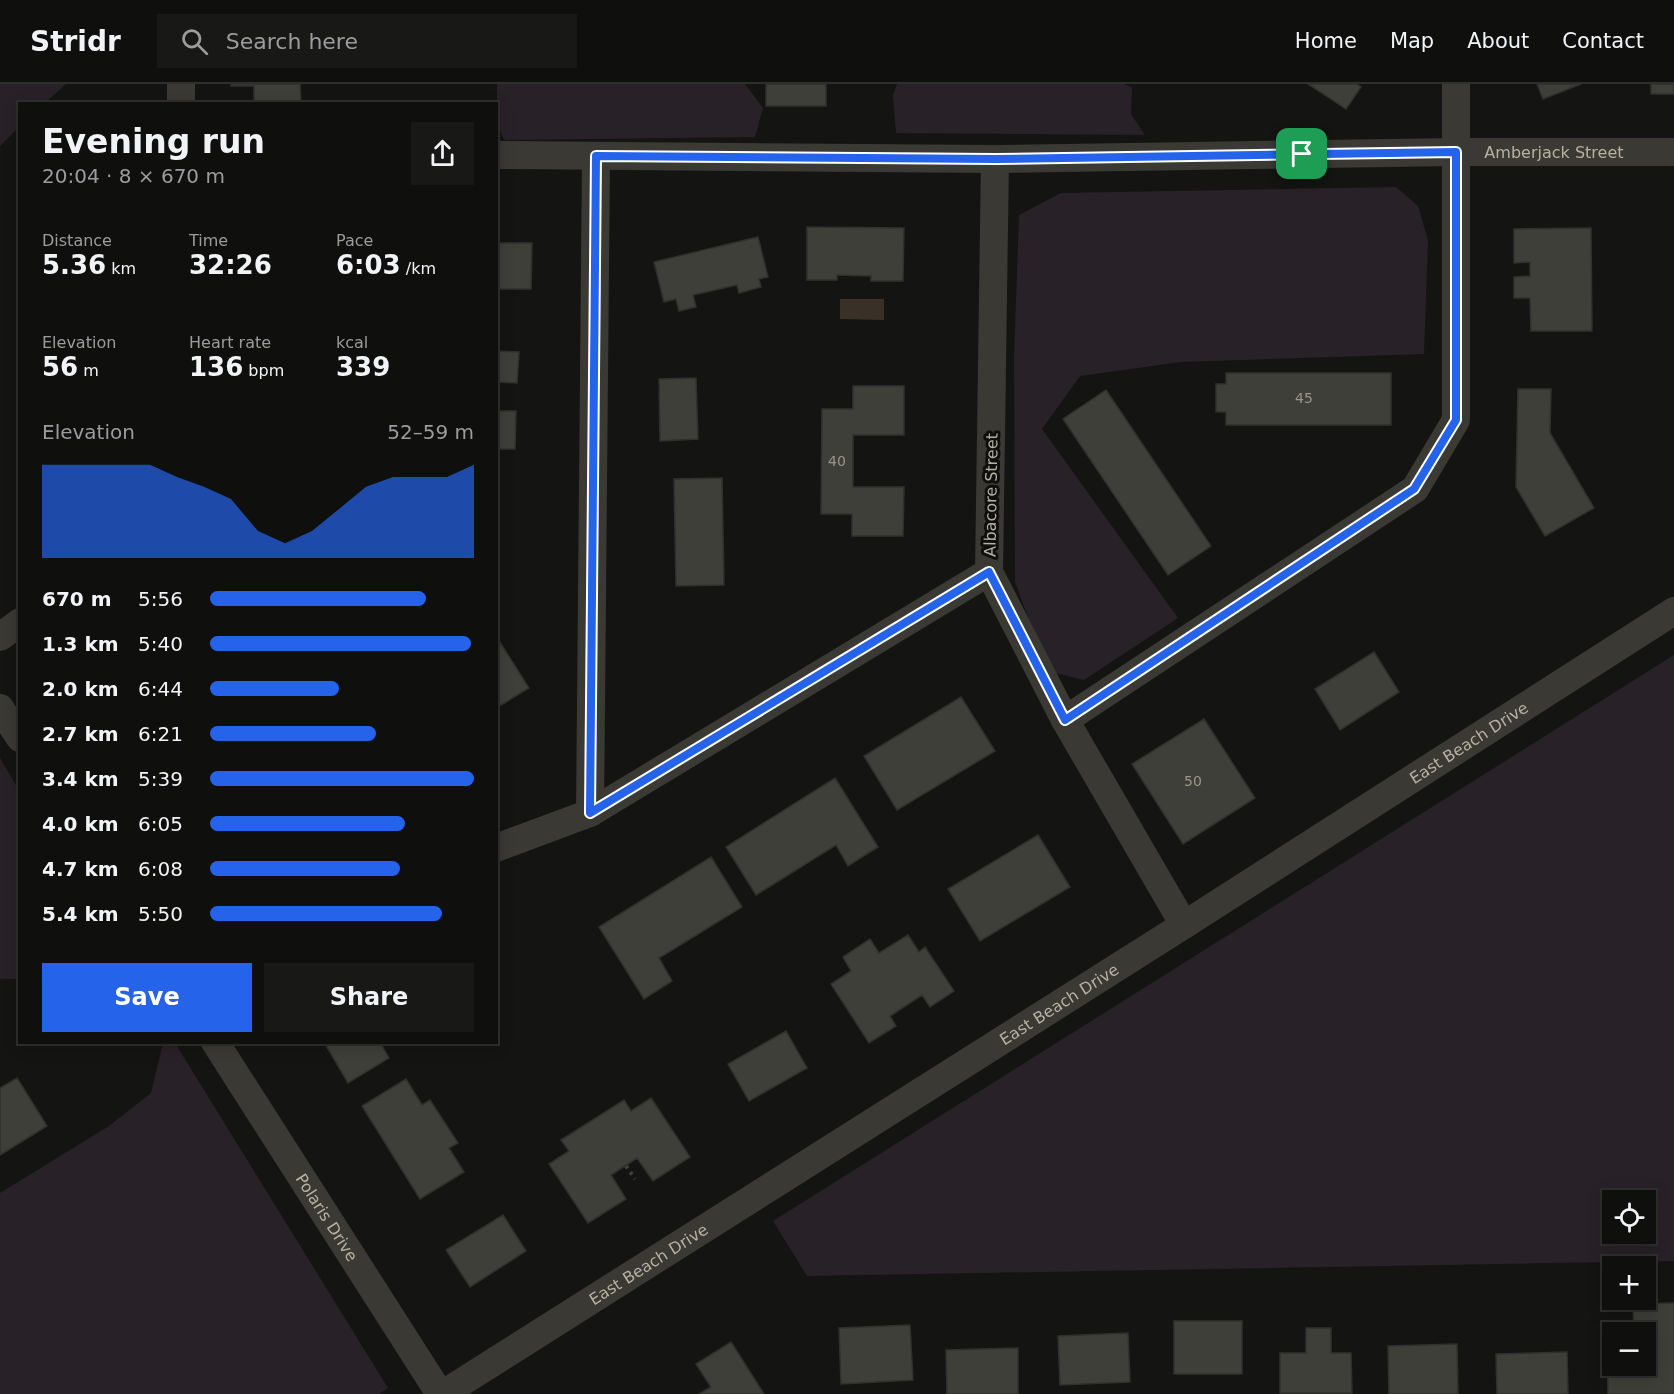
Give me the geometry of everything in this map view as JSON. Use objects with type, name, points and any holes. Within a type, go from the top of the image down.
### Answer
[{"type":"street","points":[[181,84],[181,102]]},
{"type":"street","points":[[1065,720],[1414,489],[1456,420],[1456,84]]},
{"type":"street","name":"Amberjack Street","points":[[498,155],[996,159],[1456,152],[1674,152]]},
{"type":"street","points":[[590,813],[596,156]]},
{"type":"street","name":"Albacore Street","points":[[996,159],[989,572],[1065,720],[1184,925]]},
{"type":"street","points":[[498,847],[590,813],[989,572]]},
{"type":"street","name":"East Beach Drive","points":[[442,1394],[1184,925],[1674,611]]},
{"type":"street","points":[[0,637],[18,624]]},
{"type":"street","points":[[0,708],[18,735]]},
{"type":"street","name":"Polaris Drive","points":[[216,1044],[442,1394]]},
{"type":"path","points":[[626,1166],[635,1179]]},
{"type":"shaded area","points":[[0,84],[66,84],[46,102],[18,102],[18,128],[0,146]]},
{"type":"shaded area","points":[[497,84],[745,84],[763,108],[755,137],[504,140],[498,125]]},
{"type":"shaded area","points":[[897,84],[1124,84],[1132,87],[1131,114],[1145,135],[896,133],[893,95]]},
{"type":"shaded area","points":[[1396,187],[1418,206],[1428,240],[1424,354],[1181,362],[1080,376],[1042,429],[1178,618],[1084,680],[1048,671],[1015,582],[1014,357],[1019,215],[1061,193]]},
{"type":"shaded area","points":[[840,299],[884,299],[884,320],[840,319]]},
{"type":"shaded area","points":[[1674,655],[1674,1261],[1656,1261],[1656,1256],[1602,1256],[1602,1262],[807,1276],[773,1221]]},
{"type":"shaded area","points":[[0,758],[18,788],[18,979],[0,979]]},
{"type":"shaded area","points":[[163,1044],[176,1044],[388,1388],[379,1394],[0,1394],[0,1193],[109,1126],[151,1093]]},
{"type":"building","points":[[231,84],[300,84],[301,101],[254,101],[254,86],[231,86]]},
{"type":"building","points":[[766,84],[826,84],[826,106],[766,106]]},
{"type":"building","points":[[1308,84],[1357,84],[1361,87],[1346,109]]},
{"type":"building","points":[[1537,84],[1581,84],[1543,99]]},
{"type":"building","points":[[1651,84],[1674,84],[1674,94],[1651,94]]},
{"type":"building","points":[[807,227],[904,228],[903,281],[871,281],[871,276],[837,275],[837,280],[807,280]]},
{"type":"building","points":[[1591,228],[1592,331],[1531,331],[1530,298],[1514,298],[1514,277],[1530,276],[1530,262],[1514,263],[1514,229]]},
{"type":"building","points":[[758,237],[768,277],[759,279],[761,287],[739,293],[737,285],[693,295],[696,307],[679,311],[676,299],[664,302],[654,262]]},
{"type":"building","points":[[498,243],[532,243],[531,289],[498,289]]},
{"type":"building","points":[[498,351],[519,352],[517,383],[498,382]]},
{"type":"building","points":[[1226,373],[1391,373],[1391,425],[1226,425],[1226,412],[1216,412],[1216,384],[1226,384]]},
{"type":"building","points":[[696,378],[698,439],[660,441],[659,379]]},
{"type":"building","points":[[853,386],[904,386],[904,435],[853,435],[853,487],[904,487],[903,536],[852,536],[852,514],[821,514],[822,409],[853,409]]},
{"type":"building","points":[[1518,389],[1551,389],[1550,433],[1594,508],[1545,536],[1516,487]]},
{"type":"building","points":[[1106,390],[1211,546],[1168,575],[1063,419]]},
{"type":"building","points":[[498,411],[516,411],[515,449],[498,449]]},
{"type":"building","points":[[722,478],[724,585],[676,586],[674,479]]},
{"type":"building","points":[[498,639],[529,688],[498,707]]},
{"type":"building","points":[[1374,652],[1399,692],[1340,730],[1315,689]]},
{"type":"building","points":[[961,697],[995,751],[897,810],[864,756]]},
{"type":"building","points":[[1204,719],[1255,798],[1183,844],[1132,764]]},
{"type":"building","points":[[835,778],[878,847],[848,866],[836,845],[756,895],[726,847]]},
{"type":"building","points":[[1038,835],[1070,887],[980,941],[948,889]]},
{"type":"building","points":[[711,857],[742,907],[659,958],[672,981],[644,999],[599,927]]},
{"type":"building","points":[[908,935],[919,952],[925,947],[954,991],[930,1007],[922,995],[890,1016],[896,1026],[869,1043],[831,984],[851,971],[843,957],[870,939],[879,953]]},
{"type":"building","points":[[786,1031],[807,1068],[749,1101],[728,1064]]},
{"type":"building","points":[[325,1044],[381,1044],[389,1058],[348,1083]]},
{"type":"building","points":[[17,1078],[47,1126],[0,1155],[0,1088]]},
{"type":"building","points":[[406,1079],[422,1105],[430,1100],[458,1143],[449,1148],[464,1172],[420,1199],[362,1106]]},
{"type":"building","points":[[651,1098],[690,1157],[653,1181],[637,1158],[611,1175],[626,1199],[588,1223],[549,1164],[569,1151],[561,1140],[624,1100],[631,1111]]},
{"type":"building","points":[[503,1215],[526,1251],[470,1287],[446,1250]]},
{"type":"building","points":[[1656,1303],[1674,1303],[1674,1394],[1608,1394],[1608,1376],[1656,1376],[1656,1322],[1634,1322],[1633,1310],[1656,1310]]},
{"type":"building","points":[[1174,1321],[1242,1321],[1242,1374],[1174,1374]]},
{"type":"building","points":[[910,1325],[913,1380],[841,1384],[839,1328]]},
{"type":"building","points":[[1306,1328],[1331,1328],[1331,1353],[1351,1353],[1352,1393],[1280,1393],[1280,1353],[1306,1353]]},
{"type":"building","points":[[1128,1333],[1130,1382],[1060,1385],[1058,1336]]},
{"type":"building","points":[[731,1342],[764,1394],[699,1394],[711,1387],[696,1364]]},
{"type":"building","points":[[1457,1344],[1458,1394],[1389,1394],[1388,1346]]},
{"type":"building","points":[[1018,1348],[1018,1394],[947,1394],[946,1350]]},
{"type":"building","points":[[1567,1352],[1568,1394],[1497,1394],[1496,1354]]},
{"type":"route","points":[[1456,152],[1456,420],[1414,489],[1065,720],[989,572],[590,813],[596,156],[996,159],[1302,154],[1456,152]]}]
